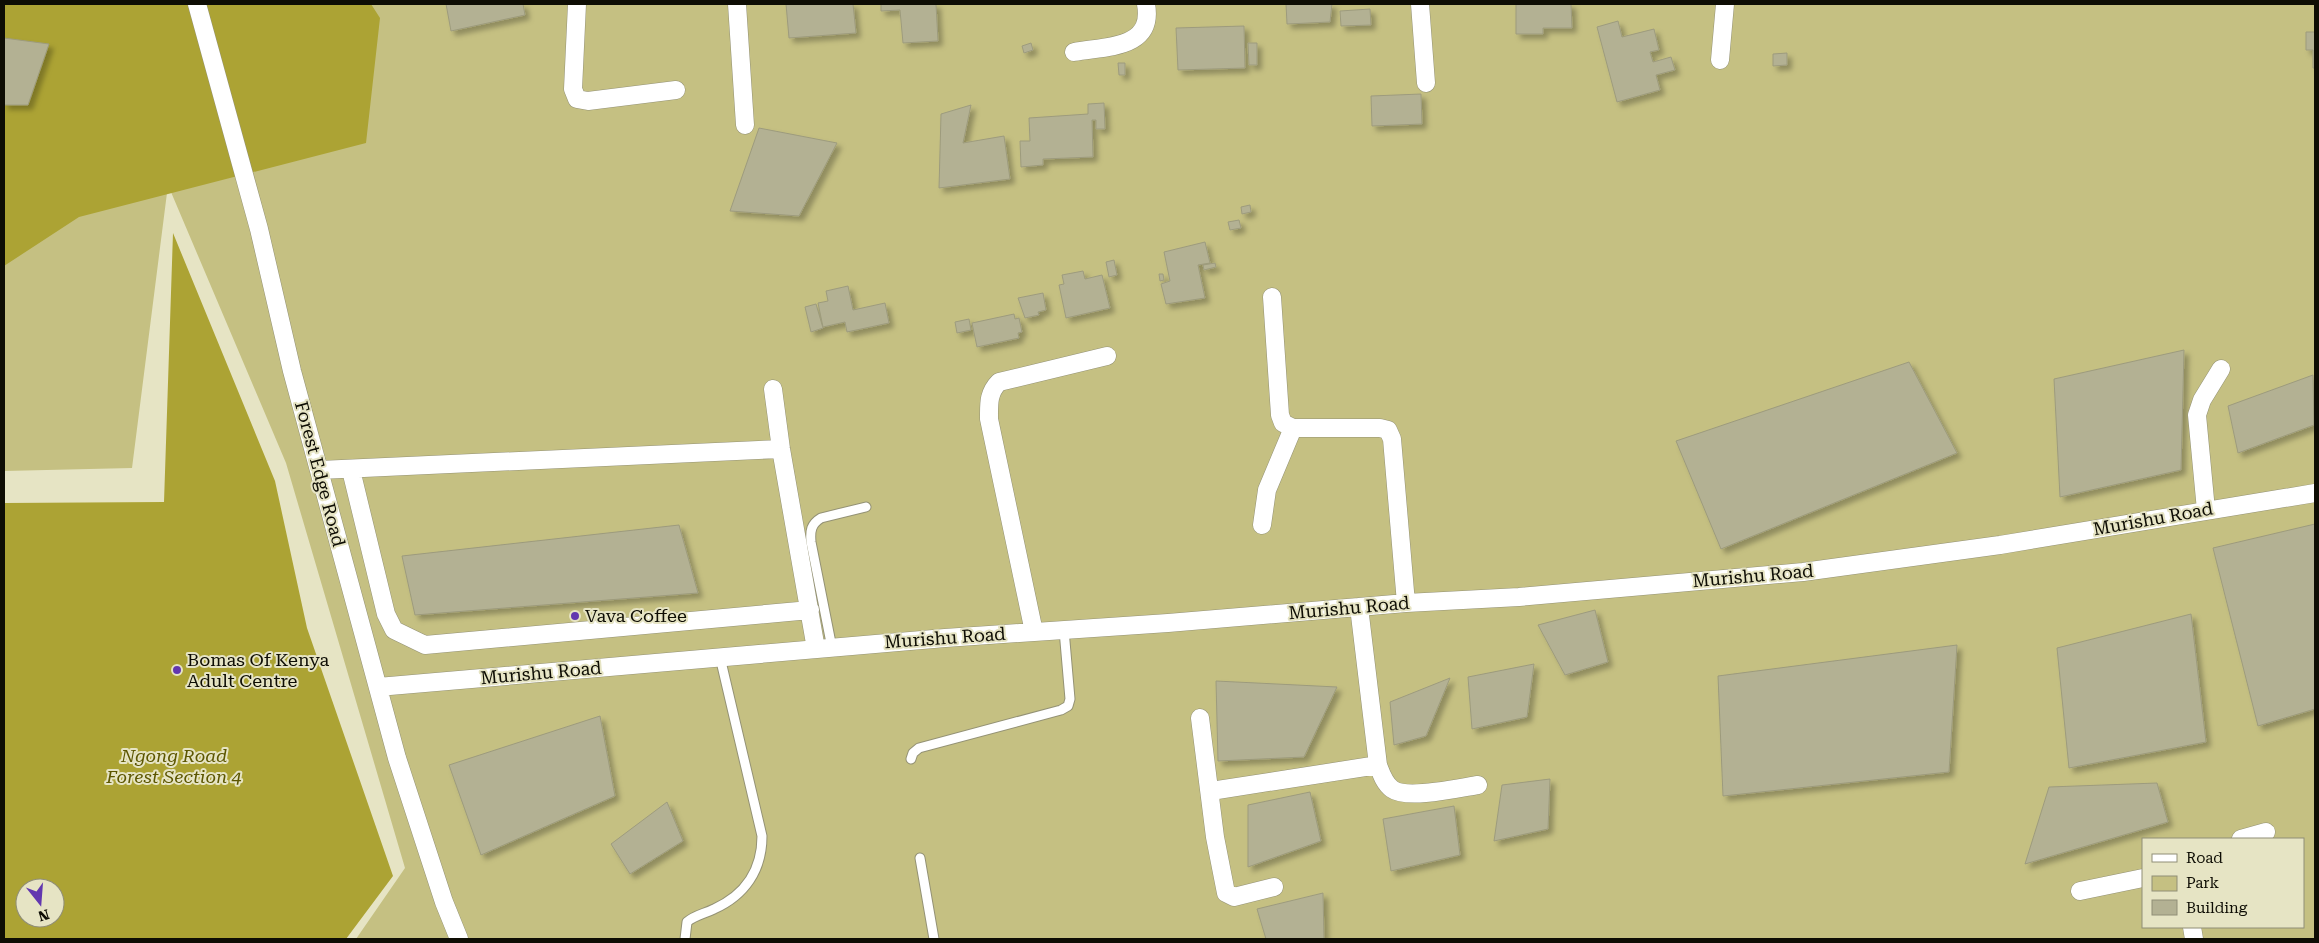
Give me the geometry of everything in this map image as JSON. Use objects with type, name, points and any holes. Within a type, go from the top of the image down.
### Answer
[{"type":"street","name":"Forest Edge Road","points":[[196,4],[259,228],[292,371],[397,758],[444,902],[459,939]]},
{"type":"street","points":[[578,4],[573,89],[577,99],[588,101],[676,90]]},
{"type":"street","points":[[737,4],[746,125]]},
{"type":"street","points":[[1074,52],[1116,45],[1138,37],[1147,26],[1146,4]]},
{"type":"street","points":[[1420,4],[1426,82]]},
{"type":"street","points":[[1720,60],[1725,4]]},
{"type":"street","points":[[1272,297],[1280,415],[1283,424],[1292,428],[1380,428],[1388,430],[1392,439],[1406,603]]},
{"type":"street","points":[[1034,632],[988,403],[992,389],[998,382],[1107,356]]},
{"type":"street","points":[[2206,510],[2197,415],[2202,400],[2221,369]]},
{"type":"street","points":[[773,389],[781,449],[810,610],[824,648]]},
{"type":"street","points":[[1262,525],[1267,490],[1292,428]]},
{"type":"street","points":[[320,470],[781,449]]},
{"type":"street","points":[[351,470],[386,614],[394,630],[425,646],[810,610]]},
{"type":"street","name":"Murishu Road","points":[[378,687],[824,648],[1406,603],[1519,597],[1803,572],[2000,545],[2315,493]]},
{"type":"street","points":[[1359,607],[1378,765],[1383,778],[1392,789],[1406,794],[1478,785]]},
{"type":"street","points":[[1200,718],[1222,882],[1227,895],[1234,897],[1274,887]]},
{"type":"street","points":[[1211,791],[1378,765]]},
{"type":"street","points":[[2245,838],[2266,832]]},
{"type":"street","points":[[2080,891],[2142,878]]},
{"type":"lane","points":[[824,648],[811,529],[816,521],[821,518],[866,507]]},
{"type":"lane","points":[[911,759],[913,753],[919,748],[1061,710],[1068,706],[1070,699],[1064,630]]},
{"type":"lane","points":[[685,939],[687,922],[694,916],[730,901],[742,892],[757,868],[762,851],[762,836],[720,657]]},
{"type":"lane","points":[[920,858],[934,939]]},
{"type":"green space","points":[[4,4],[2315,4],[2315,939],[356,939],[405,868],[286,463],[168,185],[132,468],[4,471]]},
{"type":"green space","points":[[4,4],[371,4],[380,18],[366,143],[79,217],[4,266]]},
{"type":"green space","name":"Ngong Road Forest Section 4","points":[[173,233],[275,481],[307,628],[393,876],[346,939],[4,939],[4,503],[164,502]]},
{"type":"building","points":[[446,4],[523,4],[525,15],[451,31]]},
{"type":"building","points":[[786,4],[853,4],[856,33],[789,38]]},
{"type":"building","points":[[881,4],[936,4],[938,41],[903,43],[900,10],[881,11]]},
{"type":"building","points":[[1286,4],[1332,4],[1330,22],[1287,24]]},
{"type":"building","points":[[1516,4],[1571,4],[1572,28],[1543,28],[1543,34],[1516,34]]},
{"type":"building","points":[[1370,9],[1371,25],[1341,26],[1340,11]]},
{"type":"building","points":[[1618,21],[1622,37],[1654,29],[1659,50],[1650,52],[1653,62],[1671,57],[1675,70],[1656,75],[1660,90],[1617,102],[1597,27]]},
{"type":"building","points":[[1244,26],[1245,68],[1178,70],[1176,28]]},
{"type":"building","points":[[2306,32],[2315,32],[2315,68],[2313,68],[2313,50],[2306,50]]},
{"type":"building","points":[[4,38],[49,44],[28,105],[4,105]]},
{"type":"building","points":[[1031,43],[1033,50],[1024,53],[1022,46]]},
{"type":"building","points":[[1248,43],[1257,43],[1257,65],[1249,65]]},
{"type":"building","points":[[1787,53],[1787,65],[1773,66],[1773,54]]},
{"type":"building","points":[[1118,63],[1125,63],[1125,75],[1119,75]]},
{"type":"building","points":[[1421,94],[1422,124],[1372,126],[1371,96]]},
{"type":"building","points":[[1104,103],[1105,129],[1096,129],[1096,120],[1092,120],[1093,157],[1043,159],[1043,165],[1021,167],[1020,141],[1030,141],[1029,118],[1088,114],[1088,104]]},
{"type":"building","points":[[971,105],[963,143],[1004,136],[1010,179],[939,188],[941,114]]},
{"type":"building","points":[[759,128],[837,143],[799,216],[730,211]]},
{"type":"building","points":[[1250,205],[1251,212],[1242,214],[1241,207]]},
{"type":"building","points":[[1239,220],[1241,228],[1230,230],[1228,222]]},
{"type":"building","points":[[1205,242],[1210,263],[1198,265],[1205,298],[1166,304],[1161,284],[1170,281],[1164,252]]},
{"type":"building","points":[[1114,260],[1117,275],[1109,277],[1106,262]]},
{"type":"building","points":[[1215,263],[1216,267],[1204,270],[1203,265]]},
{"type":"building","points":[[1083,271],[1085,279],[1102,275],[1110,308],[1066,318],[1059,285],[1064,284],[1062,275]]},
{"type":"building","points":[[1159,274],[1163,274],[1164,280],[1160,281]]},
{"type":"building","points":[[848,286],[853,310],[885,303],[889,323],[847,332],[845,322],[823,327],[818,303],[828,301],[826,291]]},
{"type":"building","points":[[1043,293],[1046,310],[1038,312],[1039,315],[1025,318],[1018,298]]},
{"type":"building","points":[[816,304],[823,328],[811,332],[805,307]]},
{"type":"building","points":[[1014,314],[1015,319],[1019,318],[1022,332],[1018,333],[1019,338],[977,347],[972,323]]},
{"type":"building","points":[[969,319],[971,330],[957,333],[955,322]]},
{"type":"building","points":[[2184,350],[2181,470],[2060,497],[2054,379]]},
{"type":"building","points":[[1909,362],[1957,453],[1721,549],[1676,441]]},
{"type":"building","points":[[2313,375],[2314,425],[2238,453],[2228,406]]},
{"type":"building","points":[[2315,524],[2315,709],[2258,726],[2213,548]]},
{"type":"building","points":[[679,525],[698,593],[415,615],[402,556]]},
{"type":"building","points":[[1595,610],[1608,662],[1565,675],[1538,625]]},
{"type":"building","points":[[2191,614],[2206,742],[2069,768],[2057,648]]},
{"type":"building","points":[[1957,645],[1949,772],[1723,796],[1718,676]]},
{"type":"building","points":[[1534,664],[1527,717],[1472,729],[1468,677]]},
{"type":"building","points":[[1450,678],[1426,736],[1394,745],[1390,702]]},
{"type":"building","points":[[1216,681],[1337,687],[1304,757],[1218,761]]},
{"type":"building","points":[[600,716],[615,796],[481,855],[449,765]]},
{"type":"building","points":[[1550,779],[1548,829],[1494,841],[1502,785]]},
{"type":"building","points":[[2157,783],[2168,822],[2025,864],[2049,787]]},
{"type":"building","points":[[1310,792],[1321,841],[1248,867],[1248,805]]},
{"type":"building","points":[[667,802],[683,841],[630,874],[611,844]]},
{"type":"building","points":[[1454,806],[1460,855],[1391,871],[1383,819]]},
{"type":"building","points":[[1323,893],[1324,939],[1266,939],[1257,909]]},
{"type":"place","name":"Vava Coffee","points":[[575,616]]},
{"type":"place","name":"Bomas Of Kenya Adult Centre","points":[[177,670]]}]
